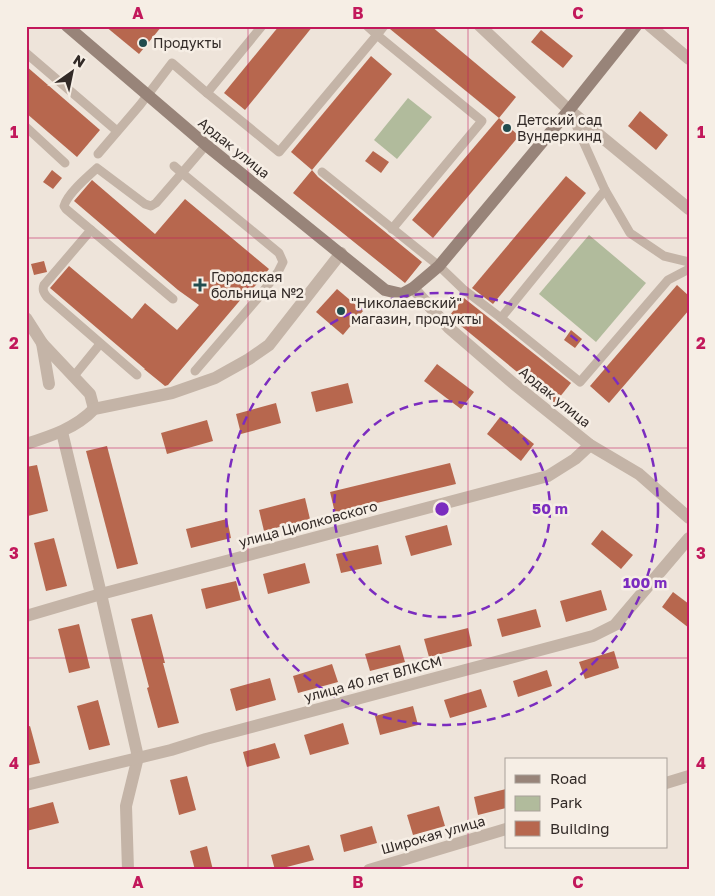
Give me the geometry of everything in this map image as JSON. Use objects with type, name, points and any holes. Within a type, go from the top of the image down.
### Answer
[{"type":"street","name":"Ардак улица","points":[[67,26],[206,145],[385,290],[402,294],[413,288],[449,328],[514,384],[590,445],[639,474],[689,518]]},
{"type":"street","points":[[480,26],[569,110],[689,209]]},
{"type":"street","points":[[413,288],[439,266],[569,110],[636,26]]},
{"type":"street","points":[[650,26],[689,59]]},
{"type":"street","points":[[26,444],[62,432],[87,417],[94,409],[172,394],[215,378],[248,359],[268,345],[341,253]]},
{"type":"street","points":[[26,318],[42,343],[90,394],[94,409]]},
{"type":"street","points":[[42,343],[49,384]]},
{"type":"street","points":[[62,432],[138,757],[126,806],[128,870]]},
{"type":"street","name":"улица Циолковского","points":[[26,616],[101,594],[548,476],[575,460],[590,445]]},
{"type":"street","name":"улица 40 лет ВЛКСМ","points":[[26,785],[171,750],[593,636],[615,625],[689,538]]},
{"type":"street","points":[[668,782],[689,776]]},
{"type":"street","name":"Широкая улица","points":[[369,870],[505,829]]},
{"type":"lane","points":[[207,93],[262,26]]},
{"type":"lane","points":[[367,26],[482,122],[392,229]]},
{"type":"lane","points":[[98,154],[172,63],[278,152],[384,26]]},
{"type":"lane","points":[[26,53],[117,130]]},
{"type":"lane","points":[[569,110],[605,190],[630,233],[664,256],[689,262]]},
{"type":"lane","points":[[26,127],[65,163]]},
{"type":"lane","points":[[173,299],[64,206],[65,202],[80,184],[97,168],[145,204],[151,206],[156,203],[206,145]]},
{"type":"lane","points":[[174,166],[280,253],[283,262],[278,272],[258,298],[195,371]]},
{"type":"lane","points":[[322,172],[439,266],[463,289],[580,382],[668,280],[689,269]]},
{"type":"lane","points":[[501,318],[605,190]]},
{"type":"lane","points":[[91,230],[44,285],[43,292],[137,375]]},
{"type":"lane","points":[[74,376],[100,344]]},
{"type":"green space","points":[[408,98],[432,117],[397,159],[374,140]]},
{"type":"green space","points":[[589,235],[646,283],[596,342],[539,294]]},
{"type":"building","points":[[105,26],[162,26],[139,54]]},
{"type":"building","points":[[279,26],[313,26],[245,110],[224,93]]},
{"type":"building","points":[[390,26],[431,26],[516,97],[499,118],[390,29]]},
{"type":"building","points":[[541,30],[573,56],[563,68],[531,42]]},
{"type":"building","points":[[371,56],[392,74],[312,170],[291,152]]},
{"type":"building","points":[[26,66],[100,130],[77,157],[26,113]]},
{"type":"building","points":[[640,111],[668,135],[656,150],[628,126]]},
{"type":"building","points":[[499,118],[519,136],[433,238],[412,220]]},
{"type":"building","points":[[373,151],[389,162],[381,173],[365,161]]},
{"type":"building","points":[[52,170],[62,178],[53,189],[43,182]]},
{"type":"building","points":[[312,170],[318,177],[422,262],[405,283],[293,193]]},
{"type":"building","points":[[566,176],[586,193],[493,304],[472,288]]},
{"type":"building","points":[[92,180],[155,234],[185,199],[269,269],[168,385],[165,386],[144,369],[50,288],[69,266],[132,319],[145,303],[177,330],[199,305],[178,290],[74,201]]},
{"type":"building","points":[[44,261],[47,272],[34,275],[31,264]]},
{"type":"building","points":[[677,285],[689,296],[689,310],[609,403],[590,386]]},
{"type":"building","points":[[337,289],[363,311],[343,335],[316,312]]},
{"type":"building","points":[[464,298],[571,383],[555,403],[449,316]]},
{"type":"building","points":[[571,330],[582,339],[575,348],[564,340]]},
{"type":"building","points":[[437,364],[474,392],[461,409],[424,381]]},
{"type":"building","points":[[348,383],[353,403],[316,412],[311,392]]},
{"type":"building","points":[[276,403],[281,423],[241,434],[236,414]]},
{"type":"building","points":[[500,417],[534,444],[521,461],[487,434]]},
{"type":"building","points":[[207,420],[213,441],[167,454],[161,433]]},
{"type":"building","points":[[107,446],[138,564],[117,569],[86,451]]},
{"type":"building","points":[[450,463],[456,484],[335,513],[330,492]]},
{"type":"building","points":[[37,465],[48,511],[28,516],[26,507],[26,467]]},
{"type":"building","points":[[305,498],[310,519],[264,531],[259,510]]},
{"type":"building","points":[[227,519],[231,538],[191,548],[186,529]]},
{"type":"building","points":[[447,525],[452,545],[411,556],[405,536]]},
{"type":"building","points":[[602,530],[633,555],[621,569],[591,544]]},
{"type":"building","points":[[54,538],[67,586],[46,591],[34,543]]},
{"type":"building","points":[[378,545],[382,564],[341,573],[336,554]]},
{"type":"building","points":[[305,563],[310,583],[268,594],[263,574]]},
{"type":"building","points":[[236,581],[241,600],[206,609],[201,589]]},
{"type":"building","points":[[601,590],[607,610],[566,622],[560,601]]},
{"type":"building","points":[[673,592],[689,604],[689,628],[662,607]]},
{"type":"building","points":[[536,609],[541,627],[502,637],[497,619]]},
{"type":"building","points":[[152,614],[179,723],[158,728],[131,619]]},
{"type":"building","points":[[79,624],[90,668],[69,673],[58,629]]},
{"type":"building","points":[[468,628],[472,646],[429,657],[424,639]]},
{"type":"building","points":[[400,645],[405,662],[370,671],[365,654]]},
{"type":"building","points":[[614,651],[619,668],[585,679],[579,662]]},
{"type":"building","points":[[332,664],[338,682],[298,693],[293,676]]},
{"type":"building","points":[[547,670],[552,686],[518,697],[513,681]]},
{"type":"building","points":[[270,678],[276,700],[236,711],[230,689]]},
{"type":"building","points":[[481,689],[487,707],[450,718],[444,700]]},
{"type":"building","points":[[98,700],[110,745],[89,750],[77,706]]},
{"type":"building","points":[[413,706],[418,725],[380,735],[375,716]]},
{"type":"building","points":[[343,723],[349,744],[310,755],[304,735]]},
{"type":"building","points":[[30,726],[40,763],[26,766],[26,727]]},
{"type":"building","points":[[275,743],[280,758],[247,767],[243,752]]},
{"type":"building","points":[[187,776],[196,810],[179,815],[170,780]]},
{"type":"building","points":[[505,789],[505,808],[478,815],[474,797]]},
{"type":"building","points":[[53,802],[59,823],[26,831],[26,809]]},
{"type":"building","points":[[439,806],[445,826],[413,835],[407,815]]},
{"type":"building","points":[[372,826],[377,843],[344,852],[340,835]]},
{"type":"building","points":[[309,845],[314,860],[275,870],[271,855]]},
{"type":"building","points":[[207,846],[213,870],[195,870],[190,851]]},
{"type":"place","name":"Продукты","points":[[143,43]]},
{"type":"place","name":"Детский сад Вундеркинд","points":[[507,128]]},
{"type":"place","name":"Городская больница №2","points":[[200,285]]},
{"type":"place","name":"\"Николаевский\" магазин, продукты","points":[[341,311]]}]
